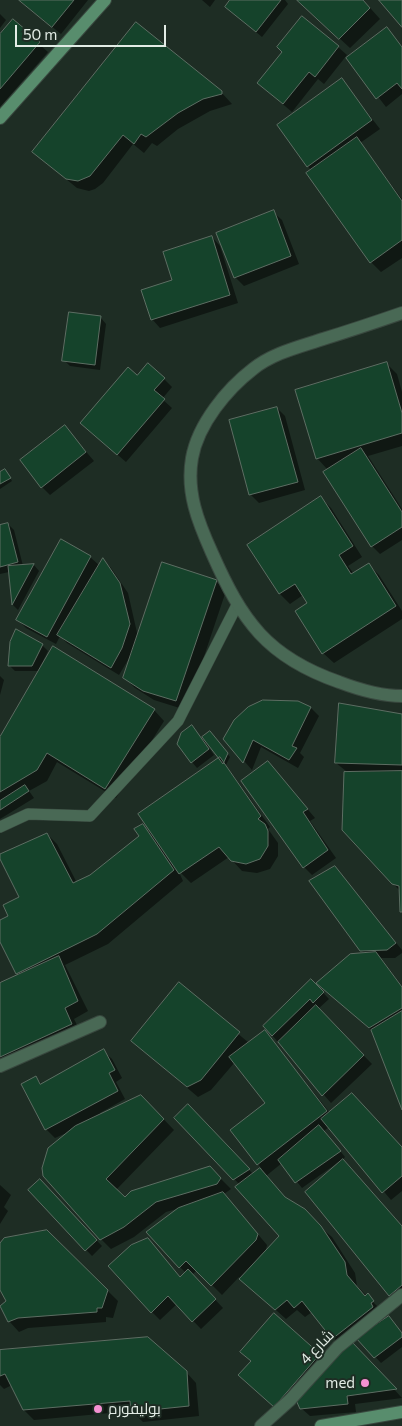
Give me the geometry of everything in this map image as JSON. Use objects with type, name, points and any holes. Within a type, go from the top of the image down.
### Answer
[{"type":"street","points":[[0,118],[105,0]]},
{"type":"street","points":[[402,313],[266,360],[239,382],[219,404],[202,430],[192,460],[194,510],[236,605],[265,640],[280,654],[302,667],[371,693],[402,696]]},
{"type":"street","points":[[0,1066],[100,1022]]},
{"type":"street","name":"شارع 4","points":[[260,1426],[290,1400],[338,1346],[402,1295]]},
{"type":"street","points":[[321,1426],[402,1412]]},
{"type":"lane","points":[[0,827],[28,814],[90,816],[178,721],[236,605]]},
{"type":"building","points":[[19,0],[74,0],[52,27]]},
{"type":"building","points":[[230,0],[281,0],[256,32],[225,7]]},
{"type":"building","points":[[297,0],[363,0],[370,8],[339,39]]},
{"type":"building","points":[[379,0],[402,0],[402,27]]},
{"type":"building","points":[[302,16],[339,46],[315,77],[309,72],[283,104],[257,83],[282,52],[277,47]]},
{"type":"building","points":[[13,19],[40,42],[0,89],[0,34]]},
{"type":"building","points":[[136,22],[222,91],[222,94],[203,99],[178,113],[146,137],[141,134],[134,144],[123,135],[90,176],[78,181],[66,179],[32,152]]},
{"type":"building","points":[[387,27],[402,47],[402,89],[397,83],[376,99],[346,58]]},
{"type":"building","points":[[342,78],[372,120],[307,167],[277,125]]},
{"type":"building","points":[[357,137],[402,201],[402,240],[370,263],[306,173]]},
{"type":"building","points":[[274,210],[291,256],[234,278],[216,233]]},
{"type":"building","points":[[212,236],[230,295],[151,320],[141,290],[172,280],[163,252]]},
{"type":"building","points":[[69,312],[101,316],[95,365],[62,361]]},
{"type":"building","points":[[387,362],[402,413],[402,433],[316,459],[295,390]]},
{"type":"building","points":[[148,363],[165,378],[154,390],[165,399],[117,455],[80,423],[128,367],[137,375]]},
{"type":"building","points":[[277,407],[298,482],[249,495],[229,420]]},
{"type":"building","points":[[65,425],[86,452],[41,488],[20,460]]},
{"type":"building","points":[[361,448],[402,512],[402,527],[371,547],[323,472]]},
{"type":"building","points":[[5,469],[11,478],[0,484],[0,472]]},
{"type":"building","points":[[321,496],[353,546],[339,555],[351,574],[369,563],[396,606],[322,654],[295,611],[307,603],[295,584],[279,594],[247,545]]},
{"type":"building","points":[[8,523],[18,562],[0,567],[0,525]]},
{"type":"building","points":[[61,539],[91,556],[47,637],[16,620]]},
{"type":"building","points":[[103,558],[120,583],[130,624],[122,648],[111,668],[57,635]]},
{"type":"building","points":[[162,562],[217,580],[176,701],[143,691],[123,678]]},
{"type":"building","points":[[34,564],[12,605],[8,566]]},
{"type":"building","points":[[16,629],[43,644],[32,666],[8,666],[10,642]]},
{"type":"building","points":[[53,646],[155,709],[105,789],[47,753],[37,770],[0,792],[0,737]]},
{"type":"building","points":[[263,700],[298,701],[311,707],[292,746],[297,748],[289,760],[253,740],[243,763],[223,739],[234,720],[248,707]]},
{"type":"building","points":[[339,703],[402,714],[402,765],[335,763]]},
{"type":"building","points":[[192,725],[209,749],[191,763],[177,744],[181,733]]},
{"type":"building","points":[[210,731],[228,753],[223,764],[202,737]]},
{"type":"building","points":[[220,757],[261,816],[258,819],[265,824],[268,831],[268,846],[260,859],[246,864],[231,861],[219,847],[179,874],[138,814]]},
{"type":"building","points":[[268,761],[308,809],[303,812],[328,850],[303,868],[241,781]]},
{"type":"building","points":[[402,771],[402,912],[400,912],[399,886],[392,884],[342,830],[344,772]]},
{"type":"building","points":[[25,785],[29,791],[0,810],[0,801]]},
{"type":"building","points":[[143,824],[174,870],[97,934],[16,974],[0,942],[0,920],[8,916],[3,905],[19,897],[0,859],[0,854],[47,833],[73,883],[90,875],[139,836],[134,829]]},
{"type":"building","points":[[335,866],[396,943],[387,950],[360,951],[309,881]]},
{"type":"building","points":[[376,952],[402,987],[402,1008],[369,1028],[316,983],[350,954]]},
{"type":"building","points":[[59,956],[78,1001],[65,1008],[72,1024],[0,1057],[0,983]]},
{"type":"building","points":[[311,979],[324,992],[313,1003],[310,999],[272,1036],[263,1026]]},
{"type":"building","points":[[179,982],[240,1032],[201,1080],[187,1087],[131,1041]]},
{"type":"building","points":[[316,1005],[364,1055],[322,1096],[278,1042]]},
{"type":"building","points":[[402,1011],[402,1110],[371,1030]]},
{"type":"building","points":[[265,1030],[327,1111],[257,1165],[230,1130],[265,1103],[229,1057]]},
{"type":"building","points":[[104,1049],[115,1070],[109,1073],[118,1091],[45,1130],[21,1084],[36,1076],[40,1084]]},
{"type":"building","points":[[352,1093],[402,1147],[402,1176],[382,1193],[321,1119]]},
{"type":"building","points":[[141,1095],[164,1119],[106,1179],[125,1197],[131,1191],[210,1166],[221,1178],[217,1184],[156,1202],[124,1227],[100,1240],[43,1176],[42,1168],[48,1148],[75,1126]]},
{"type":"building","points":[[188,1104],[250,1169],[233,1180],[174,1118]]},
{"type":"building","points":[[319,1125],[341,1151],[295,1183],[278,1160]]},
{"type":"building","points":[[343,1159],[402,1226],[402,1285],[389,1296],[305,1192]]},
{"type":"building","points":[[260,1168],[285,1197],[305,1209],[321,1226],[345,1262],[347,1275],[365,1296],[368,1293],[374,1301],[371,1303],[373,1307],[332,1339],[302,1301],[294,1308],[287,1300],[275,1310],[239,1279],[279,1236],[235,1187]]},
{"type":"building","points":[[40,1179],[97,1240],[85,1251],[28,1190]]},
{"type":"building","points":[[223,1192],[258,1234],[256,1240],[211,1286],[186,1261],[179,1268],[146,1232],[178,1208]]},
{"type":"building","points":[[47,1230],[108,1290],[102,1308],[97,1308],[97,1312],[18,1318],[8,1322],[0,1306],[6,1301],[0,1290],[0,1243],[4,1238]]},
{"type":"building","points":[[148,1238],[180,1277],[188,1269],[216,1299],[192,1322],[168,1296],[151,1313],[108,1266],[131,1245]]},
{"type":"building","points":[[274,1313],[320,1354],[274,1407],[238,1375],[251,1361],[240,1352]]},
{"type":"building","points":[[389,1316],[402,1333],[402,1337],[374,1358],[356,1338]]},
{"type":"building","points":[[148,1337],[187,1371],[189,1406],[131,1412],[130,1401],[23,1410],[5,1374],[0,1376],[0,1350]]},
{"type":"building","points":[[351,1341],[397,1389],[347,1396],[348,1404],[300,1409],[296,1400]]},
{"type":"place","name":"med","points":[[365,1383]]},
{"type":"place","name":"بوليفورم","points":[[98,1409]]}]
